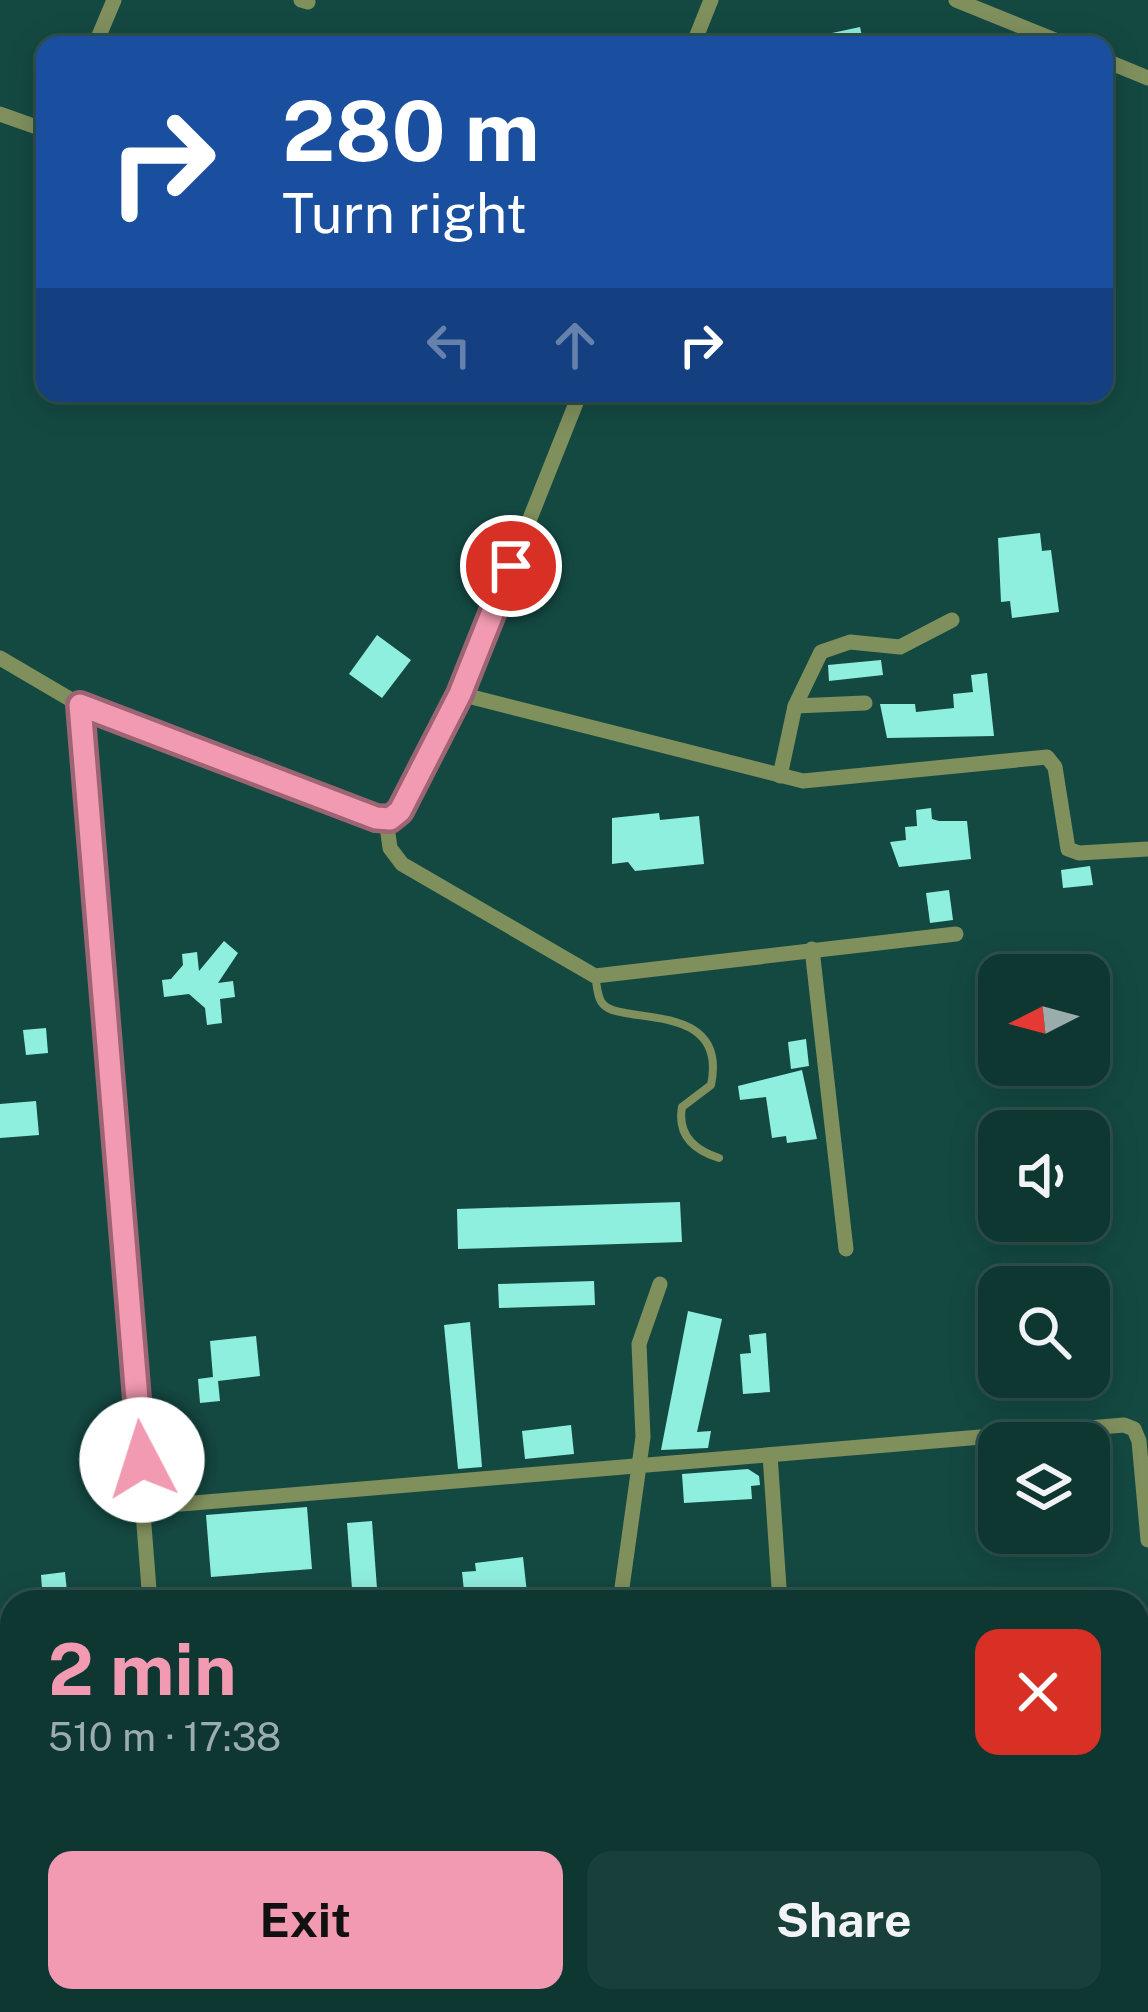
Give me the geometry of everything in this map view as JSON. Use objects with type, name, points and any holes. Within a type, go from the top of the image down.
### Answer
[{"type":"street","points":[[98,36],[114,0]]},
{"type":"street","points":[[697,36],[711,0]]},
{"type":"street","points":[[956,0],[1045,36]]},
{"type":"street","points":[[1113,63],[1148,77]]},
{"type":"street","points":[[0,114],[36,127]]},
{"type":"street","points":[[386,819],[400,811],[460,694],[576,402]]},
{"type":"street","points":[[780,776],[795,706],[820,652],[843,642],[907,646],[952,620]]},
{"type":"street","points":[[0,658],[80,705],[386,819]]},
{"type":"street","points":[[460,694],[818,782],[1047,757],[1055,766],[1068,849],[1079,853],[1148,849]]},
{"type":"street","points":[[795,706],[865,703]]},
{"type":"street","points":[[80,705],[146,1507],[145,1590]]},
{"type":"street","points":[[386,819],[390,848],[402,864],[595,976],[956,934]]},
{"type":"street","points":[[812,949],[846,1249]]},
{"type":"street","points":[[621,1590],[640,1464],[639,1344],[660,1284]]},
{"type":"street","points":[[146,1507],[1124,1425],[1141,1426],[1148,1540]]},
{"type":"street","points":[[770,1455],[779,1590]]},
{"type":"lane","points":[[595,976],[600,999],[608,1009],[673,1018],[699,1038],[711,1061],[711,1085],[682,1107],[681,1122],[694,1148],[719,1158]]},
{"type":"building","points":[[860,27],[862,36],[818,36]]},
{"type":"building","points":[[1040,533],[1042,551],[1051,550],[1059,612],[1012,618],[1010,601],[1001,602],[998,538]]},
{"type":"building","points":[[377,635],[411,660],[382,698],[349,674]]},
{"type":"building","points":[[881,660],[883,675],[829,681],[828,665]]},
{"type":"building","points":[[987,673],[994,736],[887,738],[880,704],[915,704],[916,712],[954,708],[953,694],[973,692],[971,675]]},
{"type":"building","points":[[931,808],[932,819],[967,821],[971,859],[899,867],[890,842],[906,840],[905,827],[917,826],[916,810]]},
{"type":"building","points":[[659,813],[660,820],[699,816],[704,864],[635,871],[628,862],[612,864],[612,818]]},
{"type":"building","points":[[1090,866],[1093,885],[1063,888],[1061,870]]},
{"type":"building","points":[[949,890],[953,920],[930,923],[926,893]]},
{"type":"building","points":[[224,941],[238,953],[218,983],[233,981],[235,997],[220,999],[222,1023],[207,1025],[205,1008],[189,994],[164,997],[162,980],[171,979],[183,965],[182,954],[197,952],[199,971]]},
{"type":"building","points":[[46,1028],[48,1053],[26,1055],[23,1030]]},
{"type":"building","points":[[806,1039],[809,1066],[791,1069],[788,1042]]},
{"type":"building","points":[[802,1070],[817,1139],[787,1143],[786,1136],[772,1138],[766,1097],[740,1100],[738,1086]]},
{"type":"building","points":[[36,1101],[39,1135],[0,1138],[0,1104]]},
{"type":"building","points":[[680,1202],[682,1242],[458,1249],[457,1209]]},
{"type":"building","points":[[594,1281],[595,1305],[499,1308],[498,1284]]},
{"type":"building","points":[[688,1311],[722,1319],[697,1432],[711,1431],[708,1448],[661,1450]]},
{"type":"building","points":[[470,1322],[482,1467],[458,1469],[444,1325]]},
{"type":"building","points":[[766,1333],[770,1392],[743,1394],[740,1354],[751,1353],[749,1335]]},
{"type":"building","points":[[256,1336],[260,1376],[218,1381],[220,1401],[200,1403],[198,1379],[213,1377],[210,1341]]},
{"type":"building","points":[[571,1425],[574,1454],[525,1459],[522,1431]]},
{"type":"building","points":[[748,1469],[759,1476],[760,1485],[751,1486],[752,1499],[684,1503],[682,1474]]},
{"type":"building","points":[[307,1507],[312,1569],[211,1577],[206,1515]]},
{"type":"building","points":[[372,1521],[377,1590],[352,1590],[347,1523]]},
{"type":"building","points":[[523,1557],[527,1590],[464,1590],[462,1572],[476,1571],[475,1563]]},
{"type":"building","points":[[65,1572],[67,1590],[42,1590],[41,1575]]},
{"type":"route","points":[[142,1460],[80,705],[376,818],[390,819],[400,811],[460,694],[511,566]]}]
